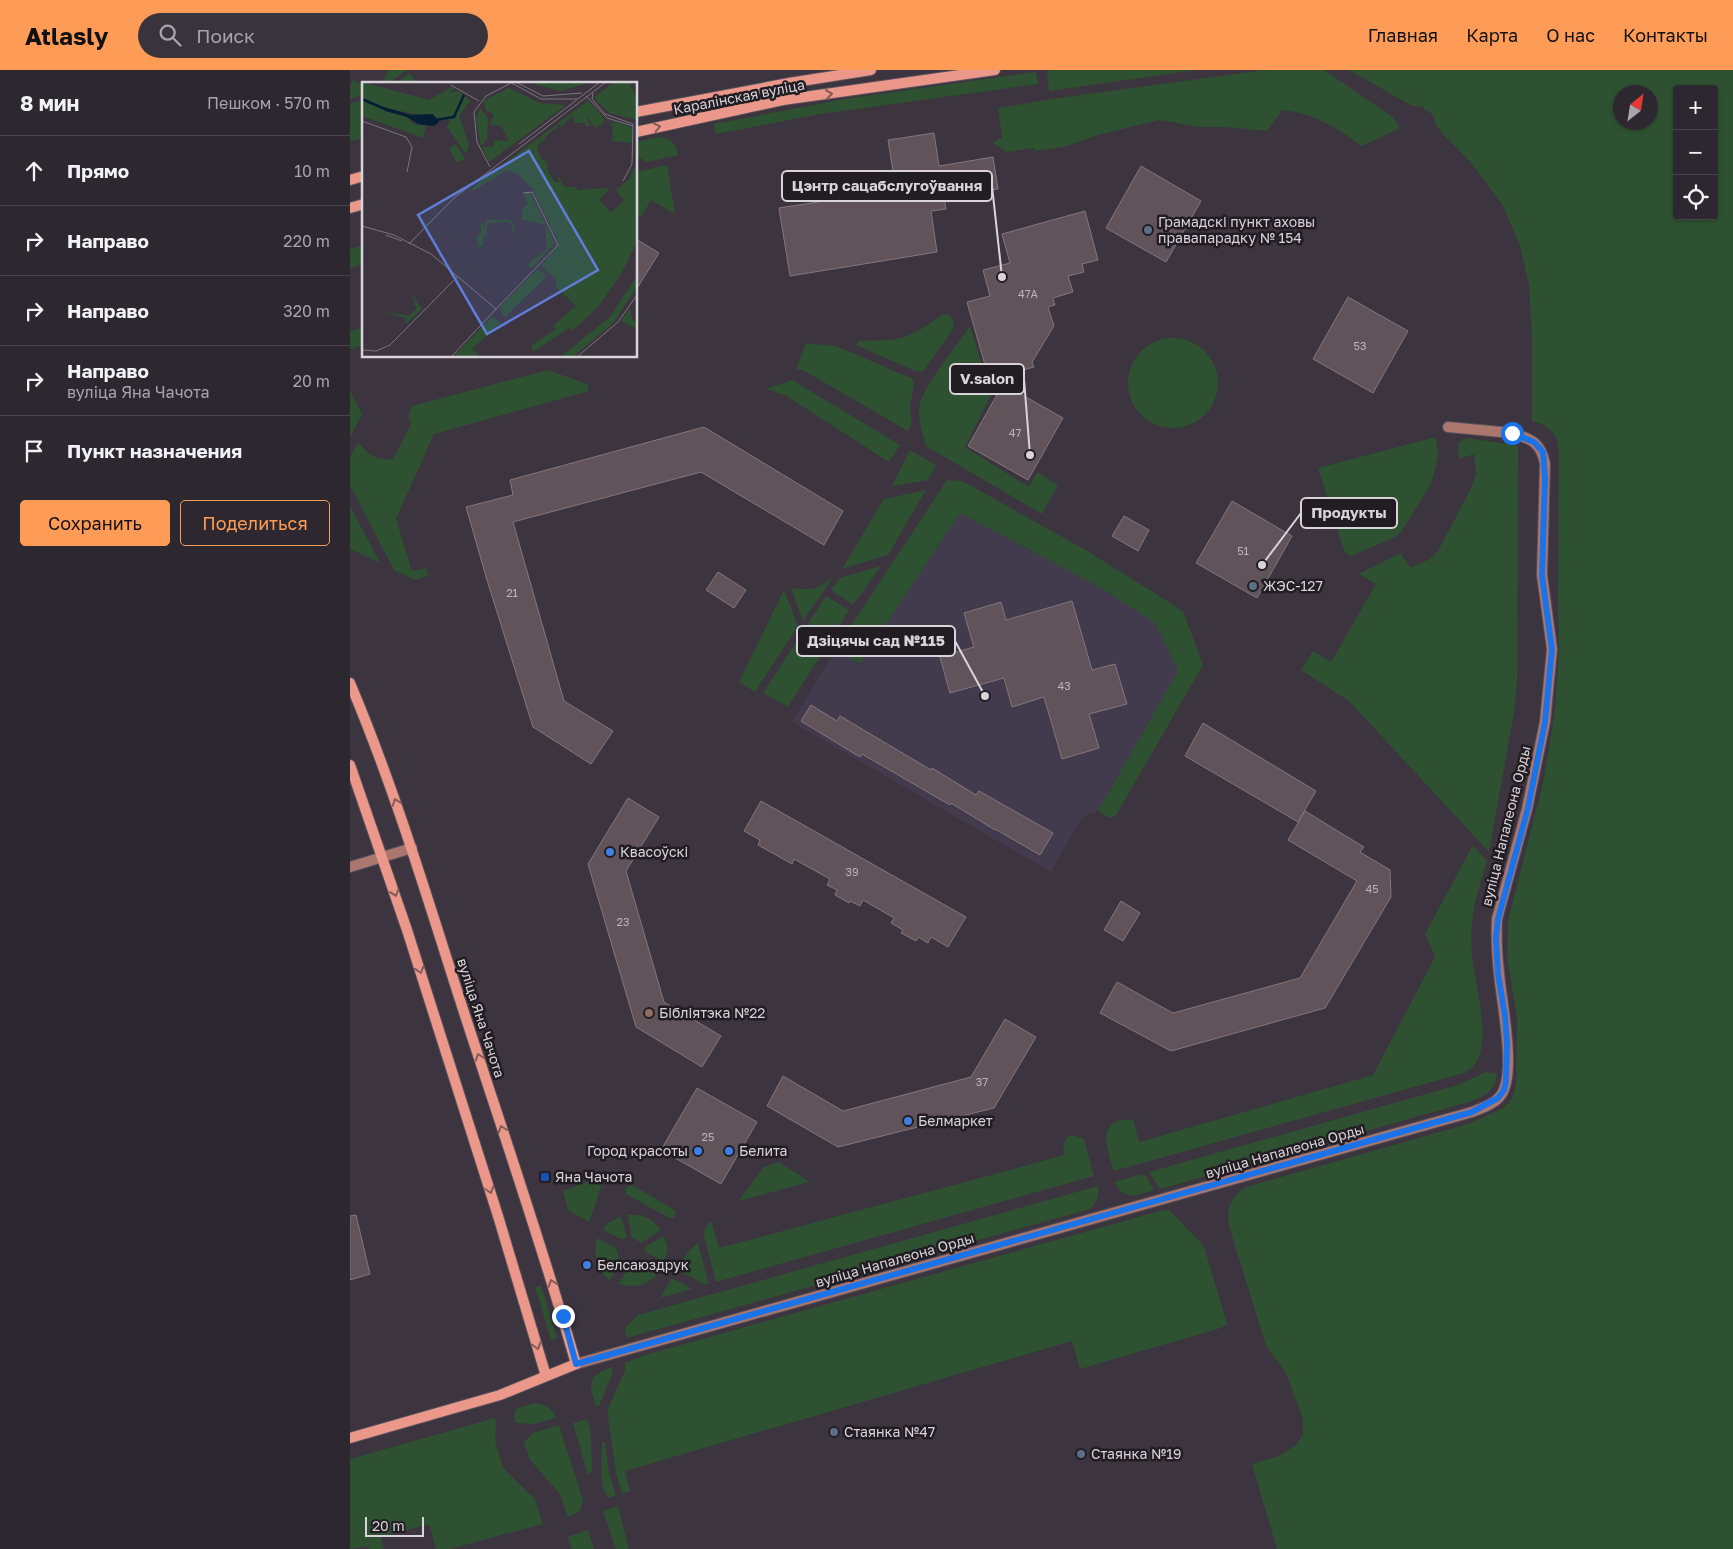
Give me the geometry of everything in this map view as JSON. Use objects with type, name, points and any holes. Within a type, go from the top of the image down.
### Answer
[{"type":"main road","name":"Каралінская вуліца","points":[[638,112],[789,83],[871,70]]},
{"type":"main road","name":"Каралінская вуліца","points":[[638,132],[783,100],[995,70]]},
{"type":"main road","name":"вуліца Яна Чачота","points":[[350,683],[367,723],[412,848],[530,1213],[576,1364]]},
{"type":"main road","points":[[350,765],[407,930],[498,1216],[546,1376]]},
{"type":"main road","name":"вуліца Напалеона Орды","points":[[350,1438],[494,1397],[576,1364]]},
{"type":"street","name":"вуліца Напалеона Орды","points":[[576,1364],[1472,1112],[1498,1098],[1504,1090],[1506,1081],[1507,1044],[1505,1016],[1498,974],[1496,938],[1498,919],[1528,808],[1545,722],[1552,649],[1542,576],[1545,464],[1543,452],[1534,442],[1522,436],[1512,433],[1448,427]]},
{"type":"street","points":[[350,867],[412,848]]},
{"type":"shaded area","points":[[960,513],[1101,588],[1156,623],[1178,671],[1098,811],[1081,819],[1051,872],[792,722],[835,650],[860,664]]},
{"type":"green space","points":[[388,70],[407,70],[390,82],[381,82]]},
{"type":"green space","points":[[1196,70],[1049,91],[1047,71]]},
{"type":"green space","points":[[1265,70],[1324,70],[1393,117],[1400,128],[1362,146],[1324,122],[1304,114],[1282,110],[1267,131],[1225,127],[1199,127],[1159,120],[1098,135],[1064,147],[1034,151],[1034,148],[1006,152],[993,143],[1002,137],[998,108]]},
{"type":"green space","points":[[1349,70],[1733,70],[1733,1549],[1277,1549],[1252,1464],[1279,1456],[1296,1445],[1303,1435],[1303,1419],[1286,1373],[1266,1346],[1229,1226],[1228,1214],[1233,1199],[1246,1187],[1471,1123],[1505,1107],[1512,1098],[1516,1085],[1517,1018],[1507,957],[1508,920],[1543,784],[1555,710],[1559,649],[1559,450],[1554,434],[1547,427],[1532,421],[1532,335],[1529,285],[1520,246],[1503,206],[1473,165],[1441,132],[1435,123],[1433,115],[1421,106],[1412,106]]},
{"type":"green space","points":[[1036,72],[1038,84],[821,114],[716,134],[714,124],[845,99]]},
{"type":"green space","points":[[410,73],[415,82],[397,82]]},
{"type":"green space","points":[[352,79],[362,85],[362,96],[350,99],[350,86]]},
{"type":"green space","points":[[362,100],[362,138],[350,141],[350,104]]},
{"type":"green space","points":[[659,137],[666,139],[672,142],[678,155],[646,162],[638,156],[638,142]]},
{"type":"green space","points":[[667,165],[675,214],[651,200],[641,217],[638,216],[638,172]]},
{"type":"green space","points":[[362,246],[362,265],[350,268],[350,249]]},
{"type":"green space","points":[[943,314],[950,315],[953,321],[953,329],[923,372],[915,371],[856,345],[858,341],[891,340],[904,337],[920,330]]},
{"type":"green space","points":[[970,326],[991,395],[965,447],[1029,487],[1037,472],[1058,485],[1042,514],[926,446],[920,425],[920,404],[934,376]]},
{"type":"green space","points":[[362,328],[362,346],[350,349],[350,331]]},
{"type":"green space","points":[[1173,338],[1190,341],[1205,351],[1215,366],[1218,383],[1215,400],[1205,415],[1190,425],[1173,428],[1156,425],[1141,415],[1131,400],[1128,383],[1131,366],[1141,351],[1156,341]]},
{"type":"green space","points":[[806,343],[836,346],[913,379],[910,407],[912,424],[908,431],[801,369],[796,370]]},
{"type":"green space","points":[[548,370],[587,384],[589,391],[434,434],[396,519],[412,571],[426,568],[428,576],[415,580],[394,570],[350,485],[350,458],[358,442],[377,458],[393,459],[411,424],[408,417],[412,406]]},
{"type":"green space","points":[[792,380],[900,445],[889,462],[785,395],[766,389]]},
{"type":"green space","points":[[350,391],[362,414],[350,437]]},
{"type":"green space","points":[[1436,437],[1438,457],[1431,484],[1401,532],[1394,538],[1351,556],[1344,551],[1318,468]]},
{"type":"green space","points":[[1467,438],[1518,446],[1517,681],[1514,712],[1489,852],[1349,701],[1301,670],[1313,651],[1331,662],[1376,584],[1359,574],[1401,553],[1410,568],[1430,559],[1438,551],[1470,490],[1476,474],[1474,454],[1459,459],[1458,444]]},
{"type":"green space","points":[[910,450],[936,465],[928,480],[892,486]]},
{"type":"green space","points":[[947,480],[968,484],[1084,549],[1183,611],[1203,665],[1116,815],[1110,818],[1098,811],[1178,671],[1155,623],[1101,588],[960,513],[860,664],[835,650]]},
{"type":"green space","points":[[926,490],[888,555],[842,569],[884,499]]},
{"type":"green space","points":[[350,506],[380,563],[350,549]]},
{"type":"green space","points":[[881,566],[853,605],[831,590],[840,578]]},
{"type":"green space","points":[[834,576],[803,621],[791,588],[819,587]]},
{"type":"green space","points":[[784,590],[798,626],[755,692],[739,682]]},
{"type":"green space","points":[[826,596],[849,610],[788,707],[763,693]]},
{"type":"green space","points":[[1473,845],[1487,861],[1476,900],[1471,943],[1482,1019],[1480,1053],[1474,1065],[1464,1073],[1114,1171],[1106,1143],[1106,1136],[1111,1125],[1117,1121],[1133,1119],[1139,1142],[1373,1075],[1435,957],[1425,934]]},
{"type":"green space","points":[[1486,1072],[1497,1074],[1494,1085],[1484,1095],[1469,1102],[1160,1189],[1149,1172],[1458,1085]]},
{"type":"green space","points":[[1072,1135],[1084,1139],[1094,1176],[716,1282],[703,1232],[711,1220],[719,1248],[1065,1155],[1063,1146],[1067,1137]]},
{"type":"green space","points":[[779,1162],[810,1182],[738,1201],[764,1167]]},
{"type":"green space","points":[[1141,1174],[1146,1176],[1154,1190],[1137,1195],[1127,1195],[1122,1192],[1115,1182]]},
{"type":"green space","points":[[605,1175],[589,1222],[568,1210],[563,1191]]},
{"type":"green space","points":[[632,1185],[673,1209],[676,1213],[674,1218],[669,1218],[626,1194],[625,1189]]},
{"type":"green space","points":[[1098,1186],[1097,1199],[1090,1209],[626,1338],[625,1328],[638,1315]]},
{"type":"green space","points":[[1169,1210],[1201,1243],[1205,1250],[1227,1324],[1221,1328],[1080,1369],[1072,1341],[625,1471],[630,1491],[622,1494],[616,1473],[608,1409],[625,1370],[625,1363],[645,1355]]},
{"type":"green space","points":[[628,1215],[638,1215],[646,1218],[654,1222],[661,1230],[641,1243],[631,1236]]},
{"type":"green space","points":[[621,1216],[627,1238],[621,1239],[603,1230],[608,1223]]},
{"type":"green space","points":[[664,1236],[668,1248],[664,1262],[644,1251],[645,1247]]},
{"type":"green space","points":[[597,1238],[616,1248],[620,1262],[610,1280],[602,1272],[597,1261],[595,1250]]},
{"type":"green space","points":[[698,1243],[709,1284],[706,1285],[677,1270],[687,1253]]},
{"type":"green space","points":[[641,1261],[661,1272],[642,1285],[619,1284],[629,1265],[635,1265]]},
{"type":"green space","points":[[672,1278],[692,1289],[660,1298]]},
{"type":"green space","points":[[541,1286],[557,1338],[551,1340],[535,1287]]},
{"type":"green space","points":[[611,1367],[613,1372],[599,1406],[596,1406],[591,1386],[593,1378]]},
{"type":"green space","points":[[533,1403],[547,1407],[553,1411],[556,1418],[534,1424],[516,1423],[514,1416],[516,1409]]},
{"type":"green space","points":[[495,1418],[495,1441],[504,1469],[535,1499],[543,1524],[450,1549],[436,1549],[429,1524],[381,1537],[384,1549],[369,1549],[368,1546],[350,1549],[350,1459]]},
{"type":"green space","points":[[587,1419],[591,1433],[592,1471],[590,1474],[587,1473],[573,1423]]},
{"type":"green space","points":[[559,1425],[583,1500],[580,1511],[568,1517],[560,1494],[530,1460],[524,1442],[533,1433]]},
{"type":"green space","points":[[602,1442],[605,1442],[609,1473],[616,1495],[609,1498],[603,1488],[602,1480]]},
{"type":"green space","points":[[618,1506],[629,1549],[616,1549],[603,1511]]},
{"type":"green space","points":[[588,1530],[594,1549],[572,1549],[567,1537]]},
{"type":"building","points":[[934,133],[939,166],[993,157],[998,189],[944,198],[946,209],[931,211],[937,252],[790,276],[779,208],[896,190],[888,140]]},
{"type":"building","points":[[1141,166],[1201,201],[1166,262],[1106,228]]},
{"type":"building","points":[[1085,211],[1098,260],[1082,264],[1084,272],[1068,276],[1073,292],[1053,298],[1055,305],[1048,307],[1054,326],[1032,362],[1034,367],[989,379],[967,302],[990,296],[983,270],[1010,263],[1002,234]]},
{"type":"building","points":[[638,240],[659,253],[638,287]]},
{"type":"building","points":[[1348,297],[1408,331],[1373,393],[1313,359]]},
{"type":"building","points":[[1003,384],[1063,418],[1028,480],[968,446]]},
{"type":"building","points":[[704,427],[843,511],[824,545],[701,472],[513,522],[564,701],[613,731],[591,764],[533,727],[466,507],[513,495],[510,480]]},
{"type":"building","points":[[1232,501],[1292,536],[1257,598],[1196,563]]},
{"type":"building","points":[[1124,516],[1149,530],[1138,551],[1112,536]]},
{"type":"building","points":[[718,572],[746,590],[734,608],[706,590]]},
{"type":"building","points":[[1072,601],[1092,670],[1115,664],[1127,704],[1089,714],[1099,748],[1062,759],[1044,697],[1012,707],[1004,678],[950,693],[940,657],[974,647],[964,613],[1001,602],[1006,620]]},
{"type":"building","points":[[811,705],[837,721],[840,716],[976,795],[979,791],[1053,833],[1040,855],[862,754],[860,757],[801,721]]},
{"type":"building","points":[[1203,723],[1316,791],[1298,822],[1185,756]]},
{"type":"building","points":[[628,798],[659,817],[626,871],[664,1002],[721,1036],[702,1067],[636,1027],[588,864]]},
{"type":"building","points":[[761,801],[966,917],[948,947],[931,937],[928,943],[918,937],[916,941],[901,933],[903,930],[891,923],[894,918],[863,900],[860,906],[850,901],[849,903],[835,895],[837,890],[827,885],[830,879],[794,859],[792,864],[758,845],[760,840],[744,831]]},
{"type":"building","points":[[1305,811],[1364,847],[1360,852],[1390,870],[1391,897],[1325,1008],[1171,1051],[1100,1013],[1117,982],[1173,1013],[1300,978],[1357,881],[1288,840]]},
{"type":"building","points":[[1121,901],[1140,913],[1123,941],[1104,930]]},
{"type":"building","points":[[1005,1019],[1036,1037],[994,1108],[838,1147],[767,1106],[783,1076],[843,1111],[971,1077]]},
{"type":"building","points":[[697,1088],[757,1122],[721,1184],[661,1150]]},
{"type":"building","points":[[356,1215],[370,1274],[350,1280],[350,1216]]},
{"type":"place","name":"Грамадскі пункт аховы правапарадку № 154","points":[[1148,230]]},
{"type":"place","name":"Цэнтр сацабслугоўвання","points":[[1002,277]]},
{"type":"place","name":"V.salon","points":[[1030,455]]},
{"type":"place","name":"Продукты","points":[[1262,565]]},
{"type":"place","name":"ЖЭС-127","points":[[1253,586]]},
{"type":"place","name":"Дзіцячы сад №115","points":[[985,696]]},
{"type":"place","name":"Квасоўскі","points":[[610,852]]},
{"type":"place","name":"Бібліятэка №22","points":[[649,1013]]},
{"type":"place","name":"Белмаркет","points":[[908,1121]]},
{"type":"place","name":"Город красоты","points":[[698,1151]]},
{"type":"place","name":"Белита","points":[[729,1151]]},
{"type":"place","name":"Яна Чачота","points":[[545,1177]]},
{"type":"place","name":"Белсаюздрук","points":[[587,1265]]},
{"type":"place","name":"Стаянка №47","points":[[834,1432]]},
{"type":"place","name":"Стаянка №19","points":[[1081,1454]]},
{"type":"route","points":[[563,1316],[576,1364],[1472,1112],[1498,1098],[1504,1090],[1506,1081],[1507,1044],[1505,1016],[1498,974],[1496,938],[1498,919],[1528,808],[1545,722],[1552,649],[1542,576],[1545,478],[1543,452],[1534,442],[1512,433]]}]
